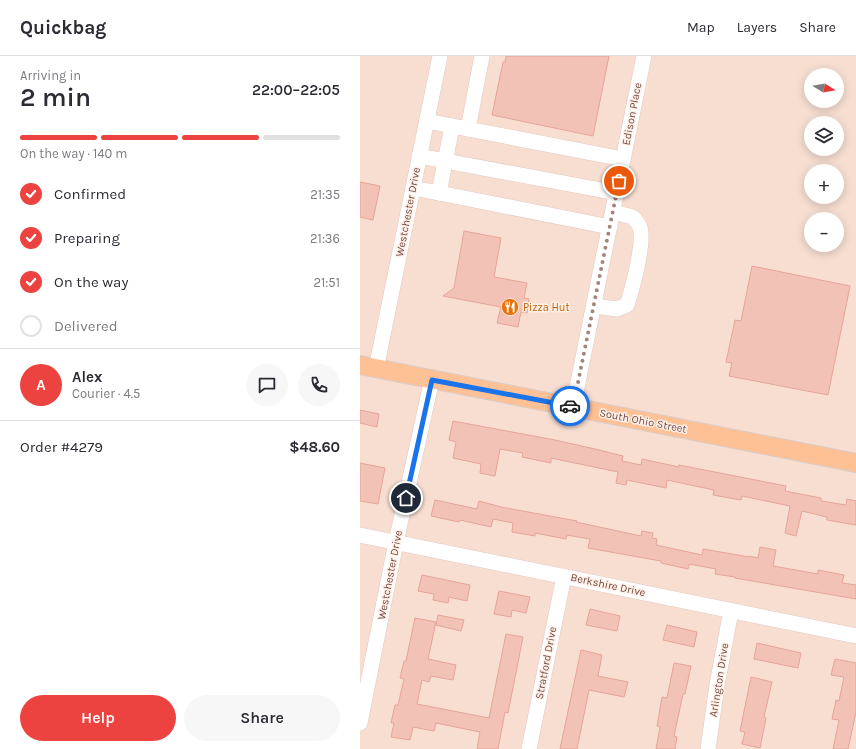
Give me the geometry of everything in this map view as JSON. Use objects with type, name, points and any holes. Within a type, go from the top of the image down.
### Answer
[{"type":"main road","name":"South Ohio Street","points":[[368,367],[856,463]]},
{"type":"street","name":"Westchester Drive","points":[[368,367],[413,188],[440,56]]},
{"type":"street","points":[[468,129],[482,56]]},
{"type":"street","name":"Edison Place","points":[[573,407],[644,56]]},
{"type":"street","points":[[427,121],[623,159]]},
{"type":"street","points":[[439,193],[452,126]]},
{"type":"street","points":[[419,156],[617,193]]},
{"type":"street","points":[[413,188],[610,228]]},
{"type":"street","points":[[594,306],[617,309],[627,305],[632,291],[641,242],[640,227],[633,217],[613,212]]},
{"type":"street","name":"Westchester Drive","points":[[360,723],[396,542],[432,380]]},
{"type":"street","name":"Berkshire Drive","points":[[360,536],[396,542],[856,636]]},
{"type":"street","name":"Stratford Drive","points":[[529,749],[564,576]]},
{"type":"street","name":"Arlington Drive","points":[[708,749],[717,685],[731,611]]},
{"type":"shaded area","points":[[360,56],[856,56],[856,749],[360,749]]},
{"type":"building","points":[[506,56],[609,56],[593,136],[492,115],[503,62],[505,62]]},
{"type":"building","points":[[360,182],[380,186],[373,220],[360,217]]},
{"type":"building","points":[[464,231],[501,238],[494,277],[527,283],[524,298],[529,299],[527,313],[521,312],[518,327],[497,323],[501,307],[443,296],[454,288]]},
{"type":"building","points":[[752,266],[850,286],[828,395],[729,376],[732,363],[726,362],[735,320],[741,321]]},
{"type":"building","points":[[360,410],[379,414],[377,427],[360,423]]},
{"type":"building","points":[[453,421],[595,449],[623,456],[622,461],[641,465],[642,459],[786,486],[785,491],[821,498],[821,501],[846,505],[847,499],[856,501],[856,525],[827,520],[827,517],[802,511],[796,536],[785,533],[790,506],[742,496],[741,500],[713,495],[714,490],[667,480],[666,488],[627,480],[626,485],[616,483],[618,472],[551,458],[551,463],[522,457],[523,453],[500,449],[495,476],[480,473],[481,464],[453,458],[456,442],[449,440]]},
{"type":"building","points":[[360,463],[385,468],[378,504],[360,501]]},
{"type":"building","points":[[435,500],[477,509],[479,501],[501,507],[577,521],[576,522],[641,536],[642,531],[653,533],[652,538],[657,539],[656,545],[702,555],[703,549],[758,558],[760,547],[776,550],[773,566],[818,574],[818,570],[844,575],[842,583],[856,585],[856,599],[715,574],[716,569],[689,564],[688,569],[661,563],[661,561],[588,548],[590,539],[567,535],[566,539],[535,533],[535,536],[512,532],[513,523],[493,519],[491,527],[460,520],[459,522],[431,516]]},
{"type":"building","points":[[422,575],[470,585],[467,601],[449,597],[448,603],[433,600],[434,594],[418,591]]},
{"type":"building","points":[[499,591],[530,597],[526,613],[512,610],[511,617],[494,614]]},
{"type":"building","points":[[590,609],[620,616],[617,631],[586,625]]},
{"type":"building","points":[[438,615],[464,620],[461,631],[436,625]]},
{"type":"building","points":[[415,618],[436,622],[428,659],[456,665],[453,680],[431,676],[429,682],[422,680],[417,704],[489,718],[506,634],[523,637],[508,713],[505,712],[498,749],[477,749],[480,732],[436,723],[434,731],[413,727],[410,740],[391,737],[394,723],[391,723],[395,705],[398,705],[404,679],[400,678],[404,661],[406,661]]},
{"type":"building","points":[[667,625],[697,632],[694,647],[663,640]]},
{"type":"building","points":[[757,643],[801,653],[798,668],[754,659]]},
{"type":"building","points":[[581,650],[602,655],[598,676],[628,682],[624,697],[589,690],[577,749],[560,749]]},
{"type":"building","points":[[835,659],[856,663],[856,712],[848,749],[833,749],[839,720],[832,719],[836,700],[839,701],[844,677],[831,675]]},
{"type":"building","points":[[674,663],[691,666],[674,736],[677,737],[675,749],[656,749],[660,727],[657,726],[662,697],[667,698]]},
{"type":"building","points":[[751,677],[772,682],[764,717],[766,718],[760,748],[742,744],[745,732],[740,731]]},
{"type":"way so far","points":[[570,406],[573,407],[619,181]]},
{"type":"place","name":"Pizza Hut","points":[[510,307]]},
{"type":"route","points":[[406,498],[432,380],[570,406]]}]
